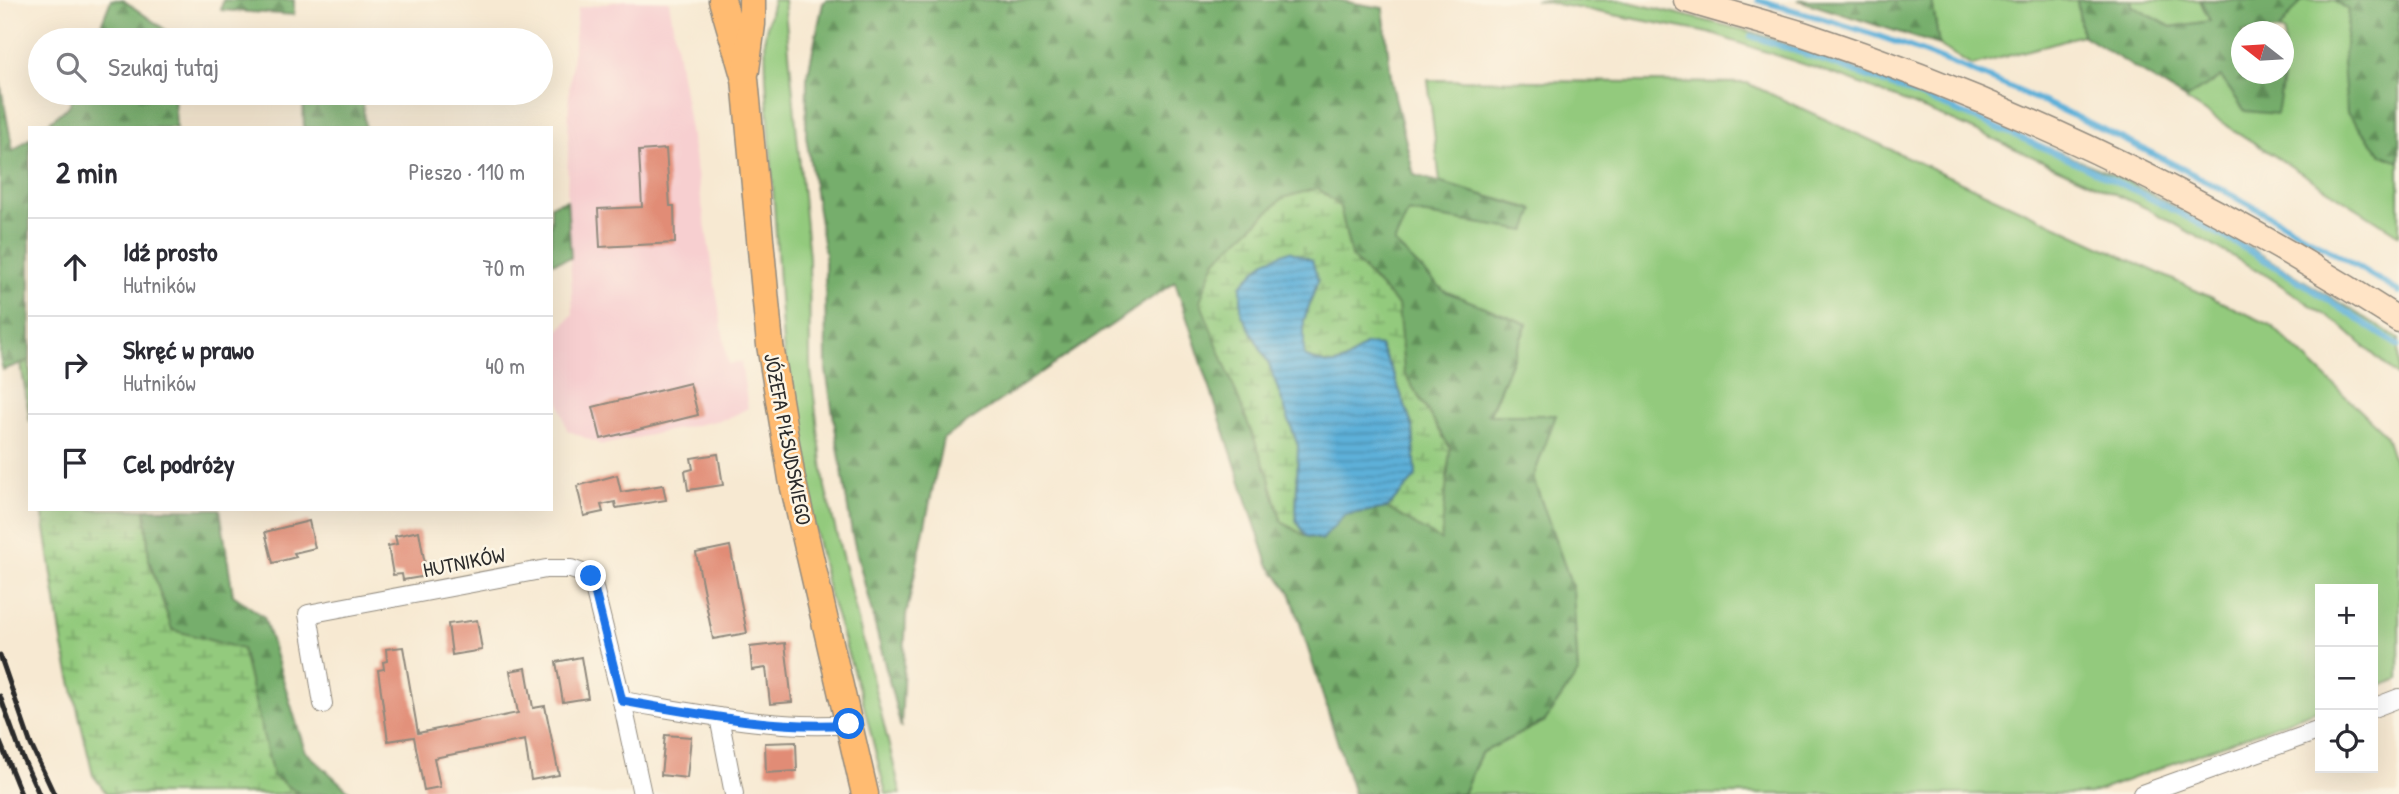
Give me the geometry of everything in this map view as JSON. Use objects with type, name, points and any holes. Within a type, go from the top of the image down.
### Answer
[{"type":"main road","points":[[704,0],[745,79]]},
{"type":"main road","name":"JÓZEFA PIŁSUDSKIEGO","points":[[722,0],[745,79],[761,270],[792,479],[865,794]]},
{"type":"main road","name":"JÓZEFA PIŁSUDSKIEGO","points":[[745,79],[752,24],[752,0]]},
{"type":"main road","points":[[1686,0],[1803,34],[1929,81],[2068,139],[2234,222],[2399,320]]},
{"type":"street","name":"HUTNIKÓW","points":[[323,704],[307,614],[546,569],[571,569],[591,576],[642,794]]},
{"type":"street","points":[[2378,706],[2399,698]]},
{"type":"street","points":[[622,701],[719,716],[820,726],[849,724]]},
{"type":"street","points":[[719,716],[734,794]]},
{"type":"street","points":[[2143,794],[2315,732]]},
{"type":"shaded area","points":[[626,0],[669,1],[728,364],[741,362],[748,408],[729,418],[602,445],[567,430],[553,380],[553,338],[573,314],[567,200],[569,91],[578,8]]},
{"type":"green space","points":[[111,0],[123,0],[163,28],[100,28]]},
{"type":"green space","points":[[223,0],[294,0],[294,15],[221,10]]},
{"type":"green space","points":[[773,0],[784,0],[809,258],[810,363],[825,487],[901,794],[886,794],[863,702],[828,590],[804,480],[783,345],[766,78],[765,35]]},
{"type":"green space","points":[[827,0],[1336,0],[1383,8],[1392,84],[1414,175],[1534,210],[1526,231],[1408,212],[1394,243],[1444,291],[1527,324],[1489,415],[1556,415],[1533,478],[1573,589],[1578,673],[1545,721],[1481,753],[1463,794],[1354,794],[1290,592],[1268,564],[1175,282],[943,439],[906,616],[901,728],[852,534],[826,370],[825,255],[806,136],[807,78],[823,3]],"holes":[[[1340,207],[1351,257],[1398,305],[1404,373],[1450,448],[1441,539],[1387,508],[1344,515],[1322,540],[1306,536],[1282,522],[1269,477]]]},
{"type":"green space","points":[[1535,0],[1621,0],[1756,33],[1878,77],[2126,180],[2236,239],[2399,339],[2399,377],[2340,325],[2269,277],[2146,208],[1956,122],[1848,79],[1709,33]]},
{"type":"green space","points":[[1798,0],[1932,0],[1939,45]]},
{"type":"green space","points":[[1932,0],[2077,0],[2082,35],[1972,66],[1939,45]]},
{"type":"green space","points":[[2077,0],[2131,0],[2132,6],[2171,27],[2210,21],[2200,0],[2302,0],[2286,21],[2231,21],[2231,84],[2282,84],[2277,114],[2245,111],[2221,77],[2185,99],[2082,35]]},
{"type":"green space","points":[[2131,0],[2200,0],[2210,21],[2171,27],[2132,6]]},
{"type":"green space","points":[[2302,0],[2334,0],[2349,10],[2343,64],[2382,155],[2399,161],[2399,235],[2185,99],[2221,77],[2245,111],[2277,84],[2294,84],[2294,21],[2286,21]]},
{"type":"green space","points":[[2334,0],[2399,0],[2399,161],[2382,155],[2347,113],[2343,64],[2349,10]]},
{"type":"green space","points":[[1428,80],[1747,83],[2271,325],[2385,434],[2399,476],[2399,679],[2378,687],[2378,584],[2315,584],[2315,711],[2090,794],[1463,794],[1481,753],[1545,721],[1573,589],[1533,478],[1555,416],[1489,416],[1527,324],[1444,291],[1394,243],[1408,212],[1526,231],[1533,209],[1440,183]]},
{"type":"green space","points":[[0,82],[13,151],[28,140],[28,361],[3,370],[0,356]]},
{"type":"green space","points":[[175,105],[176,126],[44,126],[69,106]]},
{"type":"green space","points":[[303,105],[363,105],[365,126],[304,126]]},
{"type":"green space","points":[[1318,188],[1340,207],[1351,257],[1398,305],[1404,373],[1450,448],[1441,540],[1387,508],[1416,477],[1413,428],[1394,375],[1380,346],[1366,344],[1343,361],[1331,364],[1304,356],[1304,320],[1318,281],[1241,313],[1269,364],[1298,446],[1296,520],[1306,536],[1282,522],[1269,477],[1200,301],[1215,261],[1283,198]]},
{"type":"green space","points":[[567,200],[571,258],[553,262],[553,204]]},
{"type":"green space","points":[[28,361],[28,409],[21,363]]},
{"type":"green space","points":[[42,511],[145,511],[149,560],[172,630],[242,649],[273,776],[299,794],[107,794],[93,775],[63,647]]},
{"type":"green space","points":[[145,511],[220,511],[233,595],[264,617],[305,751],[352,794],[299,794],[273,776],[242,649],[172,630],[149,560]]},
{"type":"water","points":[[1289,251],[1312,260],[1318,281],[1304,320],[1304,356],[1324,363],[1338,364],[1366,344],[1380,346],[1394,375],[1413,428],[1416,477],[1387,508],[1344,515],[1322,540],[1306,536],[1296,520],[1298,446],[1269,364],[1241,313],[1241,285],[1265,261]]},
{"type":"building","points":[[666,149],[670,206],[674,206],[675,243],[600,247],[598,209],[642,207],[639,151]]},
{"type":"building","points":[[690,383],[698,415],[601,439],[593,407]]},
{"type":"building","points":[[718,454],[723,485],[688,490],[685,471],[693,469],[691,458]]},
{"type":"building","points":[[617,475],[621,492],[663,485],[666,500],[616,508],[615,502],[601,505],[603,512],[584,516],[577,486]]},
{"type":"building","points":[[309,521],[315,548],[294,553],[296,557],[273,563],[265,532]]},
{"type":"building","points":[[419,531],[427,576],[403,580],[402,574],[393,575],[388,546],[397,544],[395,536]]},
{"type":"building","points":[[730,546],[747,633],[713,639],[696,553]]},
{"type":"building","points":[[477,620],[482,650],[452,655],[448,624]]},
{"type":"building","points":[[785,643],[792,702],[770,704],[766,668],[752,670],[750,647]]},
{"type":"building","points":[[403,647],[418,733],[518,713],[510,671],[526,668],[533,708],[545,706],[559,775],[531,780],[525,740],[434,758],[440,787],[424,790],[414,737],[388,741],[378,670],[384,669],[383,662],[387,661],[386,649]]},
{"type":"building","points":[[581,657],[588,698],[563,702],[556,662]]},
{"type":"building","points":[[665,735],[691,737],[687,778],[661,775]]},
{"type":"building","points":[[796,742],[797,771],[766,773],[765,743]]},
{"type":"waterway","points":[[1758,0],[1896,42],[1978,74],[2102,129],[2223,190],[2399,292]]},
{"type":"waterway","points":[[1751,36],[1935,102],[2113,180],[2250,251],[2399,346]]},
{"type":"railway","points":[[0,655],[31,745],[54,794]]},
{"type":"railway","points":[[0,696],[39,794]]},
{"type":"railway","points":[[0,742],[21,794]]},
{"type":"route","points":[[591,576],[622,701],[719,716],[820,726],[849,724]]}]
